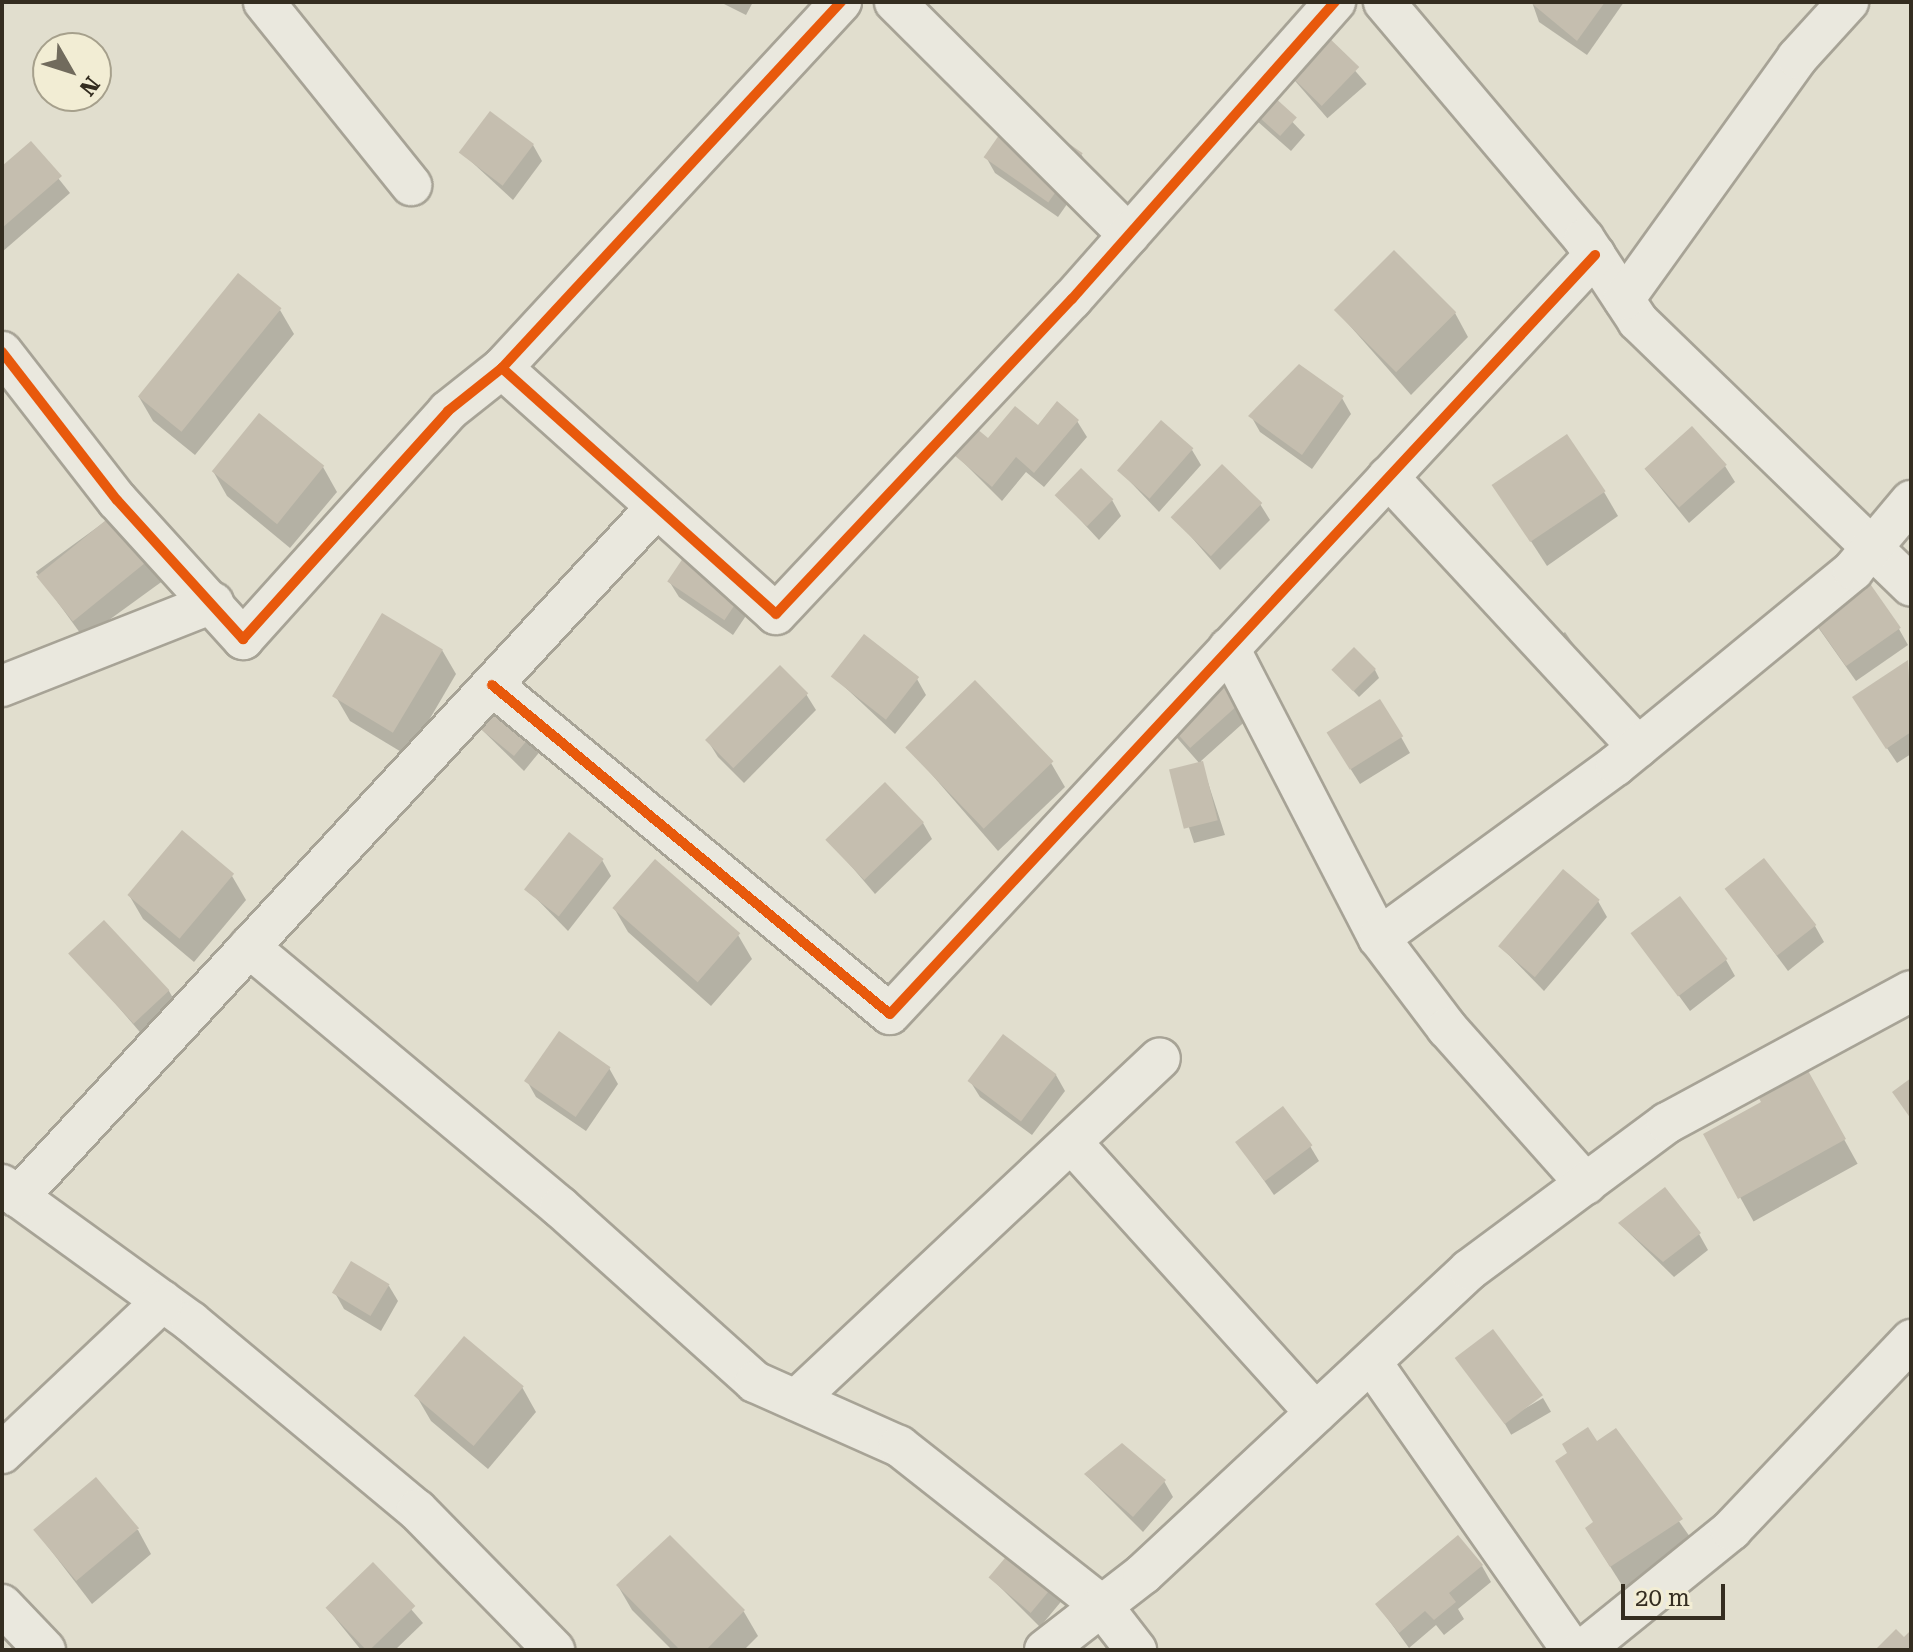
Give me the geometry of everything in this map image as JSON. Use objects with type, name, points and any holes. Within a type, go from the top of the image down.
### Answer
[{"type":"street","points":[[264,2],[411,185]]},
{"type":"street","points":[[2,352],[117,500],[243,639],[448,411],[502,368],[841,2]]},
{"type":"street","points":[[895,2],[1129,235]]},
{"type":"street","points":[[502,368],[654,510],[776,614],[1129,235],[1335,2]]},
{"type":"street","points":[[1384,2],[1595,255],[1624,299],[1870,551],[1911,586]]},
{"type":"street","points":[[1624,299],[1797,58],[1848,2]]},
{"type":"street","points":[[492,685],[890,1014],[1595,255]]},
{"type":"street","points":[[1388,477],[1638,747]]},
{"type":"street","points":[[1379,938],[1638,747],[1870,551],[1911,501]]},
{"type":"street","points":[[554,1650],[417,1510],[163,1301],[10,1191],[249,947],[654,510]]},
{"type":"street","points":[[2,686],[213,603]]},
{"type":"street","points":[[1229,648],[1379,938],[1447,1028],[1586,1184]]},
{"type":"street","points":[[249,947],[560,1207],[755,1382],[899,1446],[1102,1606],[1136,1650]]},
{"type":"street","points":[[1045,1650],[1102,1606],[1469,1270],[1667,1123],[1906,1002]]},
{"type":"street","points":[[796,1400],[1160,1058]]},
{"type":"street","points":[[1071,1142],[1316,1413]]},
{"type":"street","points":[[2,1453],[163,1301]]},
{"type":"street","points":[[1583,1650],[1731,1530],[1911,1340]]},
{"type":"street","points":[[1371,1362],[1572,1650]]},
{"type":"street","points":[[2,1605],[45,1650]]},
{"type":"building","points":[[1530,2],[1605,2],[1577,41]]},
{"type":"building","points":[[1324,33],[1359,67],[1322,106],[1286,72]]},
{"type":"building","points":[[1253,78],[1297,117],[1280,136],[1236,97]]},
{"type":"building","points":[[1018,108],[1083,153],[1048,202],[984,157]]},
{"type":"building","points":[[490,111],[534,144],[503,186],[459,153]]},
{"type":"building","points":[[31,141],[62,176],[2,228],[2,166]]},
{"type":"building","points":[[1394,250],[1456,312],[1396,372],[1334,310]]},
{"type":"building","points":[[238,273],[282,308],[181,432],[138,397]]},
{"type":"building","points":[[1299,364],[1344,396],[1302,455],[1248,416]]},
{"type":"building","points":[[1057,401],[1079,420],[1034,473],[1016,457],[992,487],[954,455],[976,428],[988,438],[1015,406],[1038,425]]},
{"type":"building","points":[[259,413],[324,466],[277,524],[212,471]]},
{"type":"building","points":[[1161,420],[1193,448],[1149,499],[1117,471]]},
{"type":"building","points":[[1692,426],[1727,465],[1679,507],[1644,469]]},
{"type":"building","points":[[1567,434],[1606,491],[1530,542],[1492,485]]},
{"type":"building","points":[[1222,464],[1262,503],[1211,556],[1171,517]]},
{"type":"building","points":[[1081,468],[1113,499],[1087,527],[1055,495]]},
{"type":"building","points":[[132,499],[169,544],[73,621],[36,576]]},
{"type":"building","points":[[698,536],[755,575],[724,620],[667,582]]},
{"type":"building","points":[[1859,568],[1901,628],[1846,666],[1804,606]]},
{"type":"building","points":[[382,613],[443,650],[393,733],[332,696]]},
{"type":"building","points":[[864,634],[919,677],[886,720],[831,677]]},
{"type":"building","points":[[1354,647],[1376,669],[1353,692],[1331,670]]},
{"type":"building","points":[[1224,657],[1254,690],[1190,748],[1160,715]]},
{"type":"building","points":[[1908,660],[1911,732],[1886,749],[1852,697]]},
{"type":"building","points":[[780,665],[808,693],[733,768],[705,740]]},
{"type":"building","points":[[511,673],[543,700],[528,719],[538,727],[514,756],[472,722]]},
{"type":"building","points":[[975,680],[1053,761],[984,829],[905,747]]},
{"type":"building","points":[[1380,699],[1403,736],[1350,770],[1327,732]]},
{"type":"building","points":[[1203,761],[1218,820],[1184,829],[1169,769]]},
{"type":"building","points":[[885,782],[924,822],[864,880],[825,840]]},
{"type":"building","points":[[182,830],[234,874],[179,939],[127,895]]},
{"type":"building","points":[[569,832],[604,859],[559,917],[524,890]]},
{"type":"building","points":[[1764,858],[1816,925],[1777,956],[1725,889]]},
{"type":"building","points":[[655,859],[740,933],[698,982],[612,908]]},
{"type":"building","points":[[1563,869],[1600,900],[1535,977],[1498,946]]},
{"type":"building","points":[[1680,896],[1728,959],[1678,996],[1630,933]]},
{"type":"building","points":[[104,920],[169,990],[134,1024],[68,953]]},
{"type":"building","points":[[559,1031],[611,1067],[576,1117],[524,1081]]},
{"type":"building","points":[[1003,1034],[1057,1074],[1021,1121],[967,1081]]},
{"type":"building","points":[[1801,1058],[1846,1139],[1738,1199],[1703,1134],[1761,1102],[1752,1085]]},
{"type":"building","points":[[1911,1078],[1911,1119],[1892,1092]]},
{"type":"building","points":[[1283,1106],[1312,1145],[1265,1181],[1235,1142]]},
{"type":"building","points":[[1665,1187],[1701,1233],[1663,1262],[1618,1223]]},
{"type":"building","points":[[351,1261],[390,1284],[371,1316],[332,1293]]},
{"type":"building","points":[[1493,1329],[1543,1395],[1505,1424],[1455,1358]]},
{"type":"building","points":[[464,1336],[524,1386],[474,1446],[414,1396]]},
{"type":"building","points":[[1588,1427],[1597,1441],[1616,1428],[1683,1519],[1610,1567],[1585,1528],[1593,1522],[1555,1461],[1567,1453],[1562,1444]]},
{"type":"building","points":[[1122,1443],[1166,1480],[1133,1517],[1084,1474]]},
{"type":"building","points":[[96,1477],[139,1528],[76,1581],[33,1530]]},
{"type":"building","points":[[670,1535],[745,1610],[706,1650],[680,1650],[616,1585]]},
{"type":"building","points":[[1458,1535],[1483,1565],[1449,1593],[1456,1602],[1434,1620],[1425,1611],[1399,1633],[1375,1604]]},
{"type":"building","points":[[1020,1540],[1062,1575],[1031,1613],[989,1578]]},
{"type":"building","points":[[373,1562],[415,1606],[370,1650],[326,1608]]},
{"type":"building","points":[[1896,1629],[1904,1637],[1911,1630],[1911,1650],[1875,1650]]},
{"type":"cycle path","points":[[2,352],[117,500],[243,639],[448,411],[502,368],[841,2]]},
{"type":"cycle path","points":[[502,368],[776,614],[1072,299],[1335,2]]},
{"type":"cycle path","points":[[492,685],[890,1014],[1595,255]]}]
